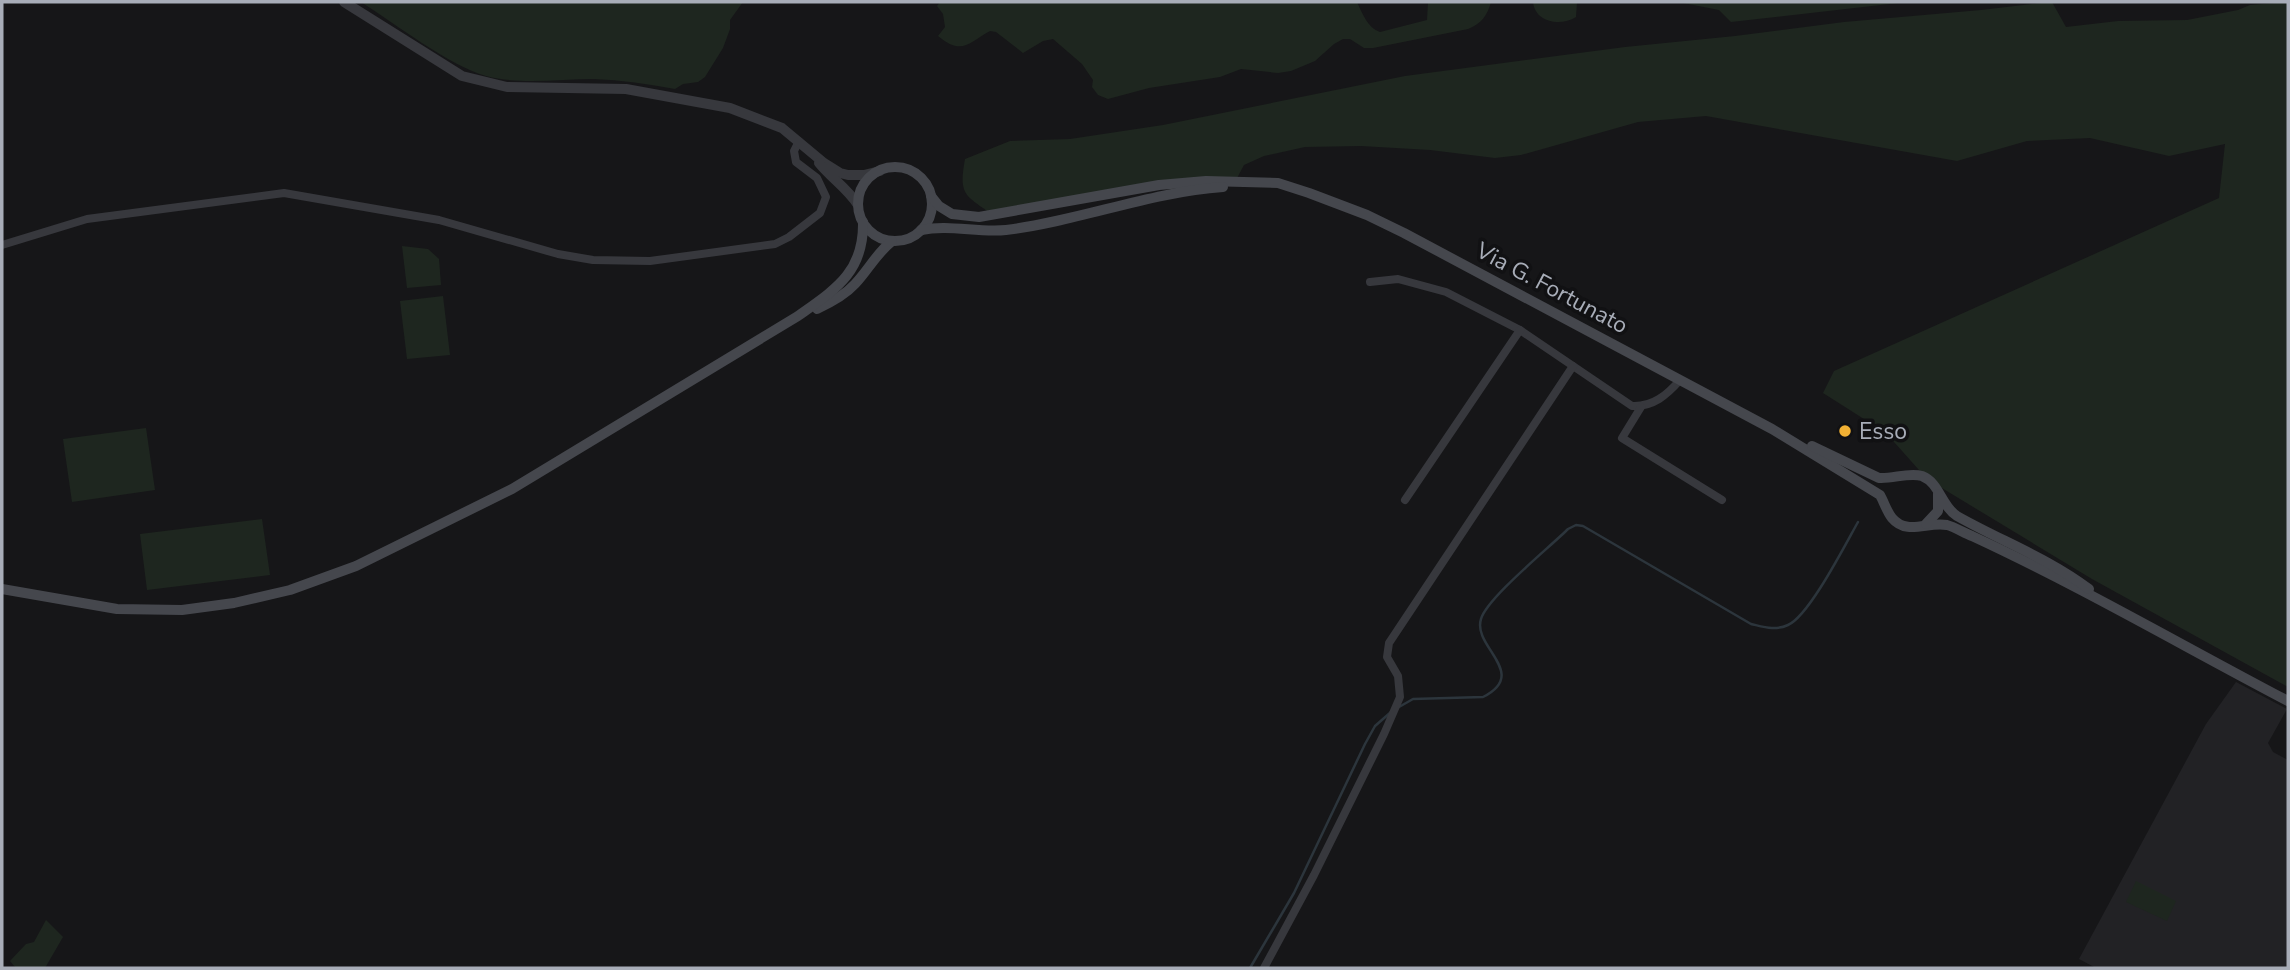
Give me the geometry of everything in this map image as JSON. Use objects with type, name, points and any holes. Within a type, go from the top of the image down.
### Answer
[{"type":"main road","points":[[2,589],[117,609],[182,610],[234,603],[290,590],[356,566],[512,489],[798,316],[842,281],[858,260],[863,246],[863,222],[858,205],[864,185],[880,170],[898,168],[912,172],[924,182],[931,196],[930,215],[921,230],[905,240],[892,241],[872,233],[863,222]]},
{"type":"main road","name":"Via G. Fortunato","points":[[931,196],[939,206],[952,214],[979,217],[1159,185],[1206,181],[1278,183],[1356,210],[1404,233],[1772,429]]},
{"type":"main road","name":"Via G. Fortunato","points":[[921,230],[1009,230],[1209,188],[1236,187],[1309,193]]},
{"type":"main road","points":[[798,316],[845,293],[856,283],[877,254],[892,241]]},
{"type":"main road","points":[[1772,429],[1879,478],[1919,475],[1934,485],[1954,514],[2062,570],[2110,605]]},
{"type":"main road","points":[[1772,429],[1867,485],[1880,495],[1889,513],[1901,525],[1909,528],[1926,524],[1948,526],[2110,605],[2288,701]]},
{"type":"main road","points":[[1886,505],[1889,488],[1901,477]]},
{"type":"main road","points":[[1926,524],[1937,511],[1938,493]]},
{"type":"street","points":[[344,2],[462,76],[507,87],[626,89],[730,108],[782,128],[835,170],[848,176],[880,170]]},
{"type":"street","points":[[2,245],[87,219],[284,193],[439,220],[558,254],[593,260],[650,261],[688,257],[775,244],[789,237],[820,213],[826,197],[817,178],[796,162],[794,151],[799,141]]},
{"type":"street","points":[[810,151],[827,174],[851,194],[858,205]]},
{"type":"street","points":[[1370,282],[1398,279],[1446,292],[1521,330],[1632,406],[1641,407],[1666,396],[1680,380]]},
{"type":"street","points":[[1405,500],[1521,330]]},
{"type":"street","points":[[1264,968],[1314,875],[1400,697],[1398,676],[1387,657],[1389,643],[1573,366]]},
{"type":"street","points":[[1641,407],[1622,438],[1722,500]]},
{"type":"shaded area","points":[[361,2],[743,2],[730,20],[730,29],[723,48],[705,77],[675,89],[594,79],[526,81],[486,76],[439,54]]},
{"type":"shaded area","points":[[940,2],[1357,2],[1369,24],[1380,32],[1427,20],[1428,2],[1491,2],[1483,18],[1468,29],[1373,48],[1364,48],[1350,39],[1343,39],[1315,61],[1291,71],[1278,73],[1241,69],[1220,77],[1149,88],[1108,99],[1098,95],[1092,87],[1093,80],[1082,64],[1053,39],[1043,41],[1023,53],[996,32],[990,31],[965,46],[946,42],[938,36],[945,27],[943,14],[937,6]]},
{"type":"shaded area","points":[[1533,2],[1577,2],[1576,17],[1563,22],[1549,21],[1538,14]]},
{"type":"shaded area","points":[[1678,2],[1907,2],[1731,22],[1719,10]]},
{"type":"shaded area","points":[[2052,2],[2066,27],[2118,21],[2187,20],[2250,5],[2288,2],[2288,687],[2092,579],[1927,479],[1886,433],[1823,393],[1834,371],[2219,198],[2225,144],[2169,156],[2090,138],[2027,141],[1957,161],[1706,116],[1638,122],[1521,155],[1495,158],[1430,150],[1361,146],[1305,147],[1264,156],[1244,165],[1236,180],[1206,181],[994,216],[971,199],[964,188],[965,159],[1010,141],[1070,139],[1163,125],[1405,76],[1625,47]]},
{"type":"shaded area","points":[[402,246],[428,249],[439,259],[441,285],[407,288]]},
{"type":"shaded area","points":[[443,296],[450,355],[407,359],[400,301]]},
{"type":"shaded area","points":[[146,428],[155,490],[72,502],[63,439]]},
{"type":"shaded area","points":[[262,519],[270,575],[147,590],[140,534]]},
{"type":"shaded area","points":[[2236,682],[2287,709],[2268,743],[2273,752],[2288,760],[2288,968],[2096,968],[2079,959],[2206,724]]},
{"type":"shaded area","points":[[2136,881],[2176,901],[2167,921],[2126,902]]},
{"type":"shaded area","points":[[46,920],[63,937],[45,968],[15,967],[10,961],[26,944],[34,942]]},
{"type":"waterway","points":[[1399,707],[1413,699],[1483,697],[1496,688],[1501,679],[1501,669],[1484,640],[1480,629],[1481,619],[1506,586],[1568,529],[1576,525],[1583,526],[1751,624],[1774,628],[1788,625],[1806,608],[1826,579],[1858,522]]},
{"type":"waterway","points":[[1250,968],[1294,893],[1365,744],[1375,726],[1391,712]]},
{"type":"place","name":"Esso","points":[[1845,431]]}]
